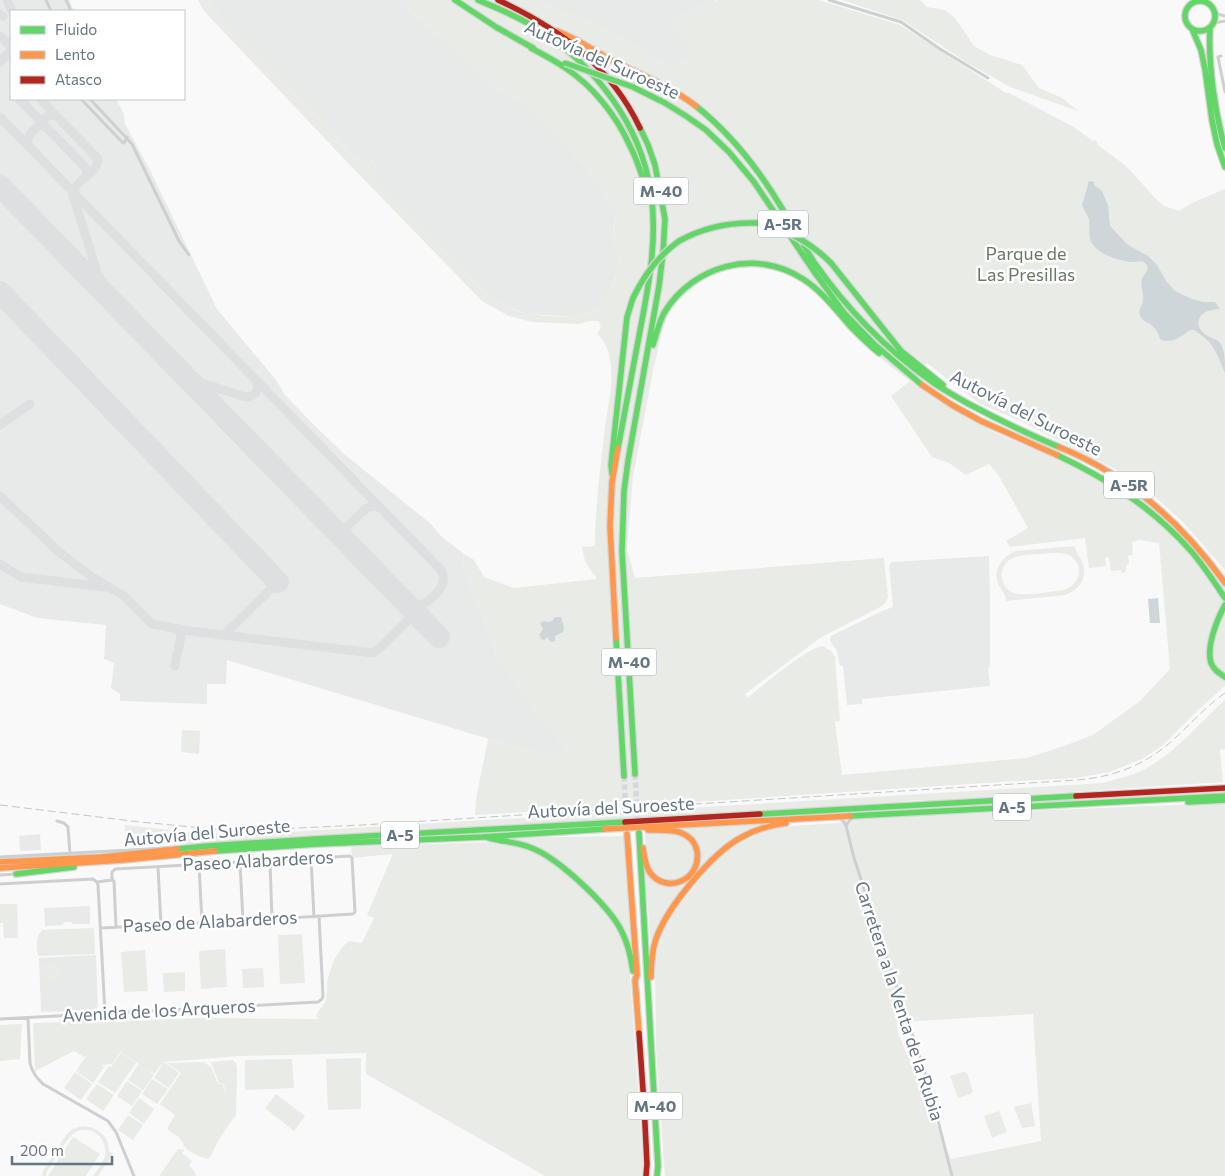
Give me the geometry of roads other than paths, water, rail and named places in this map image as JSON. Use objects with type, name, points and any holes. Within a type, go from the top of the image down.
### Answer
[{"type":"highway","name":"Autovía del Suroeste","points":[[456,0],[531,48],[565,63],[633,87],[659,99],[683,113],[713,136],[726,148],[759,188],[828,292],[871,341],[915,380],[952,405],[991,426],[1058,455],[1116,485],[1152,511],[1186,546],[1212,578],[1225,598]]},
{"type":"highway","name":"M-40","points":[[478,0],[539,29],[583,63],[595,76],[622,113],[636,140],[650,190],[653,224],[650,280],[612,482],[610,526],[624,776]]},
{"type":"highway","name":"M-40","points":[[498,0],[537,18],[557,31],[590,58],[612,82],[641,128],[659,180],[665,216],[661,274],[628,462],[623,515],[622,551],[636,774]]},
{"type":"highway","points":[[1225,148],[1218,120],[1209,42],[1215,13],[1207,2],[1190,3],[1185,17],[1201,50],[1212,120],[1217,144],[1225,167]]},
{"type":"highway","points":[[1192,29],[1201,32],[1212,26]]},
{"type":"highway","name":"Autovía del Suroeste","points":[[557,31],[667,87],[707,115],[746,158],[782,208],[813,260],[833,288],[855,315],[886,346],[931,382],[974,407],[1018,429],[1069,450],[1113,474],[1160,508],[1193,541],[1225,583]]},
{"type":"highway","points":[[531,48],[574,75],[594,94],[614,118],[628,141],[640,168],[652,205]]},
{"type":"highway","points":[[612,482],[611,465],[627,317],[633,298],[648,269],[663,252],[679,240],[700,230],[715,226],[737,222],[757,223],[779,228],[802,239],[832,264],[901,350],[933,378],[974,407]]},
{"type":"highway","points":[[642,385],[649,367],[660,322],[673,300],[684,288],[708,272],[723,266],[753,263],[781,268],[796,274],[811,284],[868,344],[915,380]]},
{"type":"highway","points":[[1225,605],[1210,643],[1210,657],[1215,670],[1225,677]]},
{"type":"highway","name":"Autovía del Suroeste","points":[[0,862],[102,857],[190,848],[315,839],[1225,787]]},
{"type":"highway","name":"Autovía del Suroeste","points":[[0,868],[317,844],[482,837],[649,826],[1225,796]]},
{"type":"highway","points":[[1113,803],[1225,800]]},
{"type":"highway","points":[[650,1024],[652,958],[656,937],[668,914],[680,898],[718,854],[742,836],[761,828],[778,824],[826,818]]},
{"type":"highway","name":"M-40","points":[[569,832],[660,830],[682,833],[690,839],[698,854],[694,871],[686,878],[668,884],[656,879],[649,871],[639,833],[658,1166],[657,1176]]},
{"type":"highway","name":"M-40","points":[[627,834],[637,975],[647,1164],[646,1176]]},
{"type":"highway","points":[[482,837],[519,843],[546,854],[558,862],[612,915],[627,942],[633,975],[636,980]]},
{"type":"highway","points":[[16,874],[117,863],[123,860]]},
{"type":"street","points":[[829,0],[901,22],[940,49],[988,78]]},
{"type":"street","points":[[1215,13],[1225,16]]},
{"type":"street","points":[[1212,26],[1225,21]]},
{"type":"street","points":[[1221,56],[1218,57],[1225,92]]},
{"type":"street","points":[[82,100],[124,143],[132,144]]},
{"type":"street","points":[[91,100],[132,144],[179,241],[189,255]]},
{"type":"street","points":[[124,143],[127,138]]},
{"type":"street","points":[[846,826],[856,816]]},
{"type":"street","name":"Carretera a la Venta de la Rubia","points":[[838,817],[846,826],[854,858],[929,1085],[952,1176]]},
{"type":"street","points":[[57,821],[64,823],[68,827],[70,854]]},
{"type":"street","points":[[0,856],[70,854],[182,846],[190,848]]},
{"type":"street","name":"Paseo Alabarderos","points":[[112,880],[112,872],[115,870],[350,856],[352,858],[355,912],[353,914],[316,917]]},
{"type":"street","points":[[311,858],[316,917]]},
{"type":"street","points":[[270,861],[272,919]]},
{"type":"street","points":[[240,862],[243,921]]},
{"type":"street","points":[[199,865],[202,923]]},
{"type":"street","points":[[158,867],[161,925]]},
{"type":"street","points":[[0,875],[16,874]]},
{"type":"street","points":[[0,884],[93,879],[97,882],[112,880],[114,881],[116,927]]},
{"type":"street","points":[[97,882],[105,1013]]},
{"type":"street","name":"Paseo de Alabarderos","points":[[101,928],[316,917]]},
{"type":"street","name":"Avenida de los Arqueros","points":[[0,1020],[318,1002],[323,996],[316,917]]},
{"type":"street","points":[[28,1018],[30,1063],[31,1070],[35,1076],[43,1084],[108,1121],[116,1132],[134,1176]]},
{"type":"tunnel","points":[[635,774],[638,826]]},
{"type":"tunnel","points":[[624,776],[627,834]]},
{"type":"railway","points":[[0,805],[140,822],[213,829],[255,830],[362,825],[1077,780],[1117,773],[1141,763],[1174,739],[1205,709],[1225,693]]},
{"type":"park label","name":"Parque de Las Presillas","points":[[1026,264]]}]
